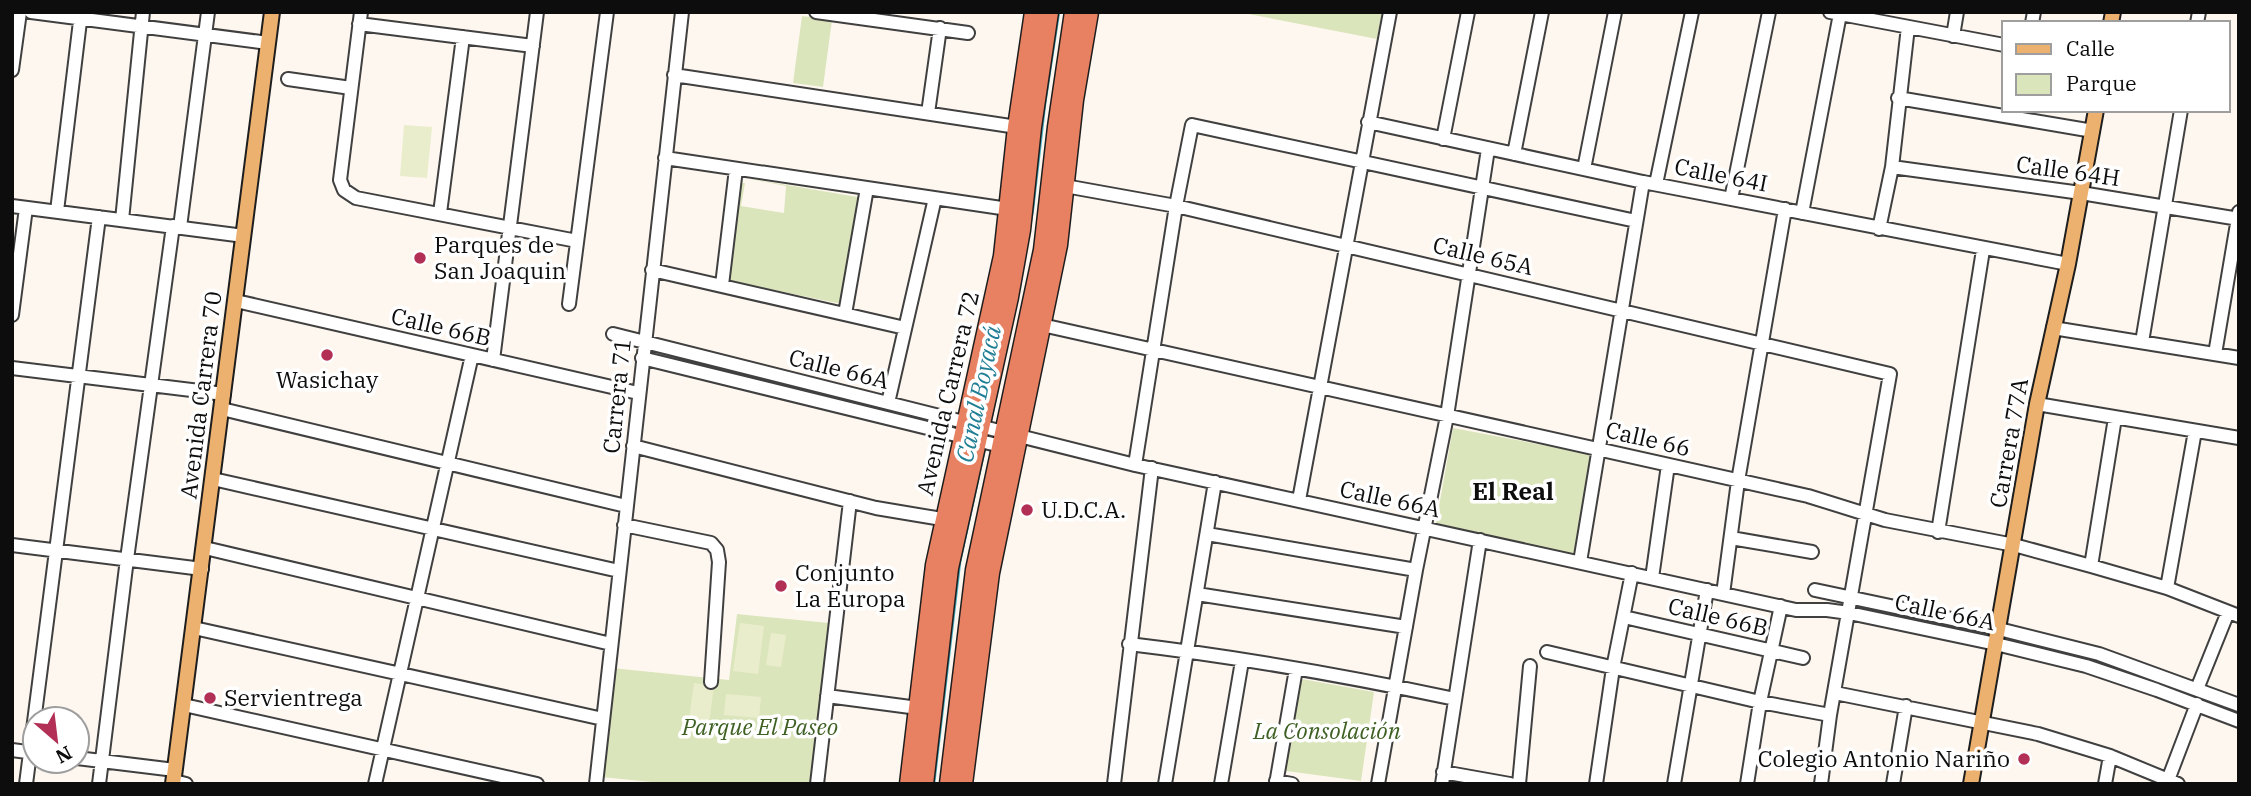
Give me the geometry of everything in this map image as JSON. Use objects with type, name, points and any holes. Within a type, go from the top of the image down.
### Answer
[{"type":"highway","name":"Avenida Carrera 72","points":[[963,784],[981,630],[996,289],[1034,12]]},
{"type":"highway","name":"Avenida Carrera 72","points":[[949,784],[990,436],[1049,12]]},
{"type":"highway","name":"Avenida Carrera 72","points":[[924,784],[949,568],[1043,250],[1064,73],[1078,14]]},
{"type":"highway","name":"Avenida Carrera 72","points":[[909,784],[935,565],[990,436],[1042,325],[1058,245],[1065,186],[1074,100],[1078,14]]},
{"type":"highway","points":[[1027,55],[1045,34]]},
{"type":"highway","points":[[1064,73],[1074,100]]},
{"type":"highway","points":[[912,757],[930,738]]},
{"type":"main road","name":"Avenida Carrera 70","points":[[177,780],[184,705],[272,12]]},
{"type":"main road","name":"Carrera 77A","points":[[1971,784],[2037,404],[2096,112]]},
{"type":"street","points":[[12,70],[20,12]]},
{"type":"street","points":[[31,12],[81,15],[142,27],[268,43]]},
{"type":"street","points":[[121,220],[144,12]]},
{"type":"street","points":[[99,784],[127,559],[208,12]]},
{"type":"street","points":[[493,360],[537,12]]},
{"type":"street","points":[[569,304],[607,12]]},
{"type":"street","name":"Carrera 71","points":[[596,784],[681,12]]},
{"type":"street","points":[[816,12],[968,33]]},
{"type":"street","points":[[1299,500],[1390,12]]},
{"type":"street","points":[[1443,139],[1468,12]]},
{"type":"street","points":[[1514,154],[1542,12]]},
{"type":"street","points":[[1584,169],[1615,12]]},
{"type":"street","points":[[1580,562],[1636,221],[1650,183],[1692,12]]},
{"type":"street","points":[[1731,199],[1769,12]]},
{"type":"street","points":[[1953,36],[1956,12]]},
{"type":"street","points":[[1802,213],[1835,13],[2002,45]]},
{"type":"street","points":[[57,212],[81,15]]},
{"type":"street","points":[[533,46],[463,37],[360,18],[340,180],[344,190],[356,198],[577,241]]},
{"type":"street","points":[[1879,229],[1892,167],[1908,27]]},
{"type":"street","points":[[928,113],[940,28]]},
{"type":"street","points":[[440,213],[463,37]]},
{"type":"street","points":[[674,75],[1017,127]]},
{"type":"street","points":[[288,79],[351,88]]},
{"type":"street","points":[[1898,97],[2093,131]]},
{"type":"street","points":[[2142,342],[2181,112]]},
{"type":"street","name":"Calle 64I","points":[[1368,122],[1650,183],[1983,250],[2067,264]]},
{"type":"street","points":[[1135,465],[1192,125],[1636,221]]},
{"type":"street","points":[[1377,784],[1447,416],[1488,149]]},
{"type":"street","points":[[665,158],[1008,209]]},
{"type":"street","name":"Calle 64H","points":[[1892,167],[2238,217]]},
{"type":"street","points":[[722,285],[736,170]]},
{"type":"street","name":"Calle 65A","points":[[1065,186],[1177,206],[1890,374],[1866,515]]},
{"type":"street","points":[[845,314],[867,188]]},
{"type":"street","points":[[888,403],[935,198]]},
{"type":"street","points":[[12,315],[19,207],[244,236]]},
{"type":"street","points":[[1723,594],[1738,481],[1785,209]]},
{"type":"street","points":[[38,705],[99,217]]},
{"type":"street","points":[[2214,354],[2238,217]]},
{"type":"street","points":[[1938,532],[1983,250]]},
{"type":"street","points":[[652,270],[905,328]]},
{"type":"street","name":"Calle 66B","points":[[236,301],[638,393]]},
{"type":"street","name":"Calle 66","points":[[1042,325],[1808,496],[1866,515],[1938,532],[2014,545],[2167,588],[2233,614]]},
{"type":"street","points":[[2053,328],[2239,358]]},
{"type":"street","name":"Calle 66A","points":[[613,334],[888,403],[990,436]]},
{"type":"street","points":[[376,784],[472,355]]},
{"type":"street","name":"Calle 66A","points":[[642,358],[990,436],[1152,468],[1781,606],[1849,613],[2099,654],[2239,705]]},
{"type":"street","points":[[12,368],[224,394]]},
{"type":"street","points":[[2037,404],[2239,438]]},
{"type":"street","points":[[222,409],[626,506]]},
{"type":"street","points":[[2091,566],[2115,418]]},
{"type":"street","points":[[2167,588],[2195,431]]},
{"type":"street","points":[[633,446],[876,508],[936,518]]},
{"type":"street","points":[[1652,578],[1668,465]]},
{"type":"street","points":[[1114,784],[1152,468]]},
{"type":"street","points":[[213,479],[619,571]]},
{"type":"street","points":[[1166,784],[1215,482]]},
{"type":"street","points":[[817,784],[850,501]]},
{"type":"street","points":[[1821,784],[1830,715],[1866,515]]},
{"type":"street","points":[[624,525],[711,543],[717,550],[719,562],[711,682]]},
{"type":"street","points":[[1207,534],[1416,570]]},
{"type":"street","points":[[1731,538],[1812,552]]},
{"type":"street","points":[[1480,540],[1443,778],[1510,784]]},
{"type":"street","points":[[12,545],[202,569]]},
{"type":"street","points":[[205,548],[611,643]]},
{"type":"street","points":[[1596,784],[1632,573]]},
{"type":"street","points":[[1674,784],[1707,590]]},
{"type":"street","name":"Calle 66A","points":[[1815,590],[1997,637],[2197,704],[2239,721]]},
{"type":"street","points":[[1196,594],[1406,626]]},
{"type":"street","points":[[1747,784],[1760,702],[1781,606]]},
{"type":"street","points":[[2197,688],[2233,614]]},
{"type":"street","name":"Calle 66B","points":[[1624,617],[1803,658]]},
{"type":"street","points":[[194,628],[603,719]]},
{"type":"street","points":[[1129,644],[1296,669],[1455,699]]},
{"type":"street","points":[[1547,652],[1760,702],[1830,715]]},
{"type":"street","points":[[1221,784],[1242,661]]},
{"type":"street","points":[[1519,784],[1530,666]]},
{"type":"street","points":[[1292,784],[1276,782],[1296,669]]},
{"type":"street","points":[[1835,693],[2038,734],[2110,756],[2173,782],[2197,704]]},
{"type":"street","points":[[827,696],[918,708]]},
{"type":"street","points":[[184,705],[537,784]]},
{"type":"street","points":[[1893,784],[1906,706]]},
{"type":"street","points":[[2105,784],[2110,756]]},
{"type":"street","points":[[91,760],[177,780]]},
{"type":"green space","points":[[1238,12],[1382,12],[1377,39]]},
{"type":"green space","points":[[802,16],[832,20],[823,87],[793,83]]},
{"type":"green space","points":[[404,125],[432,127],[427,178],[400,176]]},
{"type":"green space","points":[[740,177],[869,199],[847,305],[724,280],[737,183],[745,183],[741,206],[784,213],[786,186]]},
{"type":"green space","points":[[1453,428],[1590,454],[1575,555],[1436,523]]},
{"type":"green space","name":"Parque El Paseo","points":[[737,614],[829,623],[812,784],[672,784],[601,777],[612,668],[729,680]]},
{"type":"green space","points":[[740,623],[764,626],[758,674],[733,671]]},
{"type":"green space","points":[[771,633],[786,635],[781,667],[766,665]]},
{"type":"green space","name":"La Consolación","points":[[1296,678],[1374,692],[1361,781],[1279,770]]},
{"type":"green space","points":[[694,683],[714,686],[709,723],[689,720]]},
{"type":"green space","points":[[726,694],[761,697],[759,718],[724,715]]},
{"type":"waterway","name":"Canal Boyacá","points":[[1019,291],[1033,209],[1059,12]]},
{"type":"waterway","name":"Canal Boyacá","points":[[990,425],[1012,322]]},
{"type":"waterway","name":"Canal Boyacá","points":[[934,784],[960,562],[985,448]]},
{"type":"place","name":"Parques de San Joaquin","points":[[420,258]]},
{"type":"place","name":"Wasichay","points":[[327,355]]},
{"type":"place","name":"U.D.C.A.","points":[[1027,510]]},
{"type":"place","name":"Conjunto La Europa","points":[[781,586]]},
{"type":"place","name":"Servientrega","points":[[210,698]]},
{"type":"place","name":"Colegio Antonio Nariño","points":[[2024,759]]},
{"type":"district","name":"El Real","points":[[1513,492]]}]
